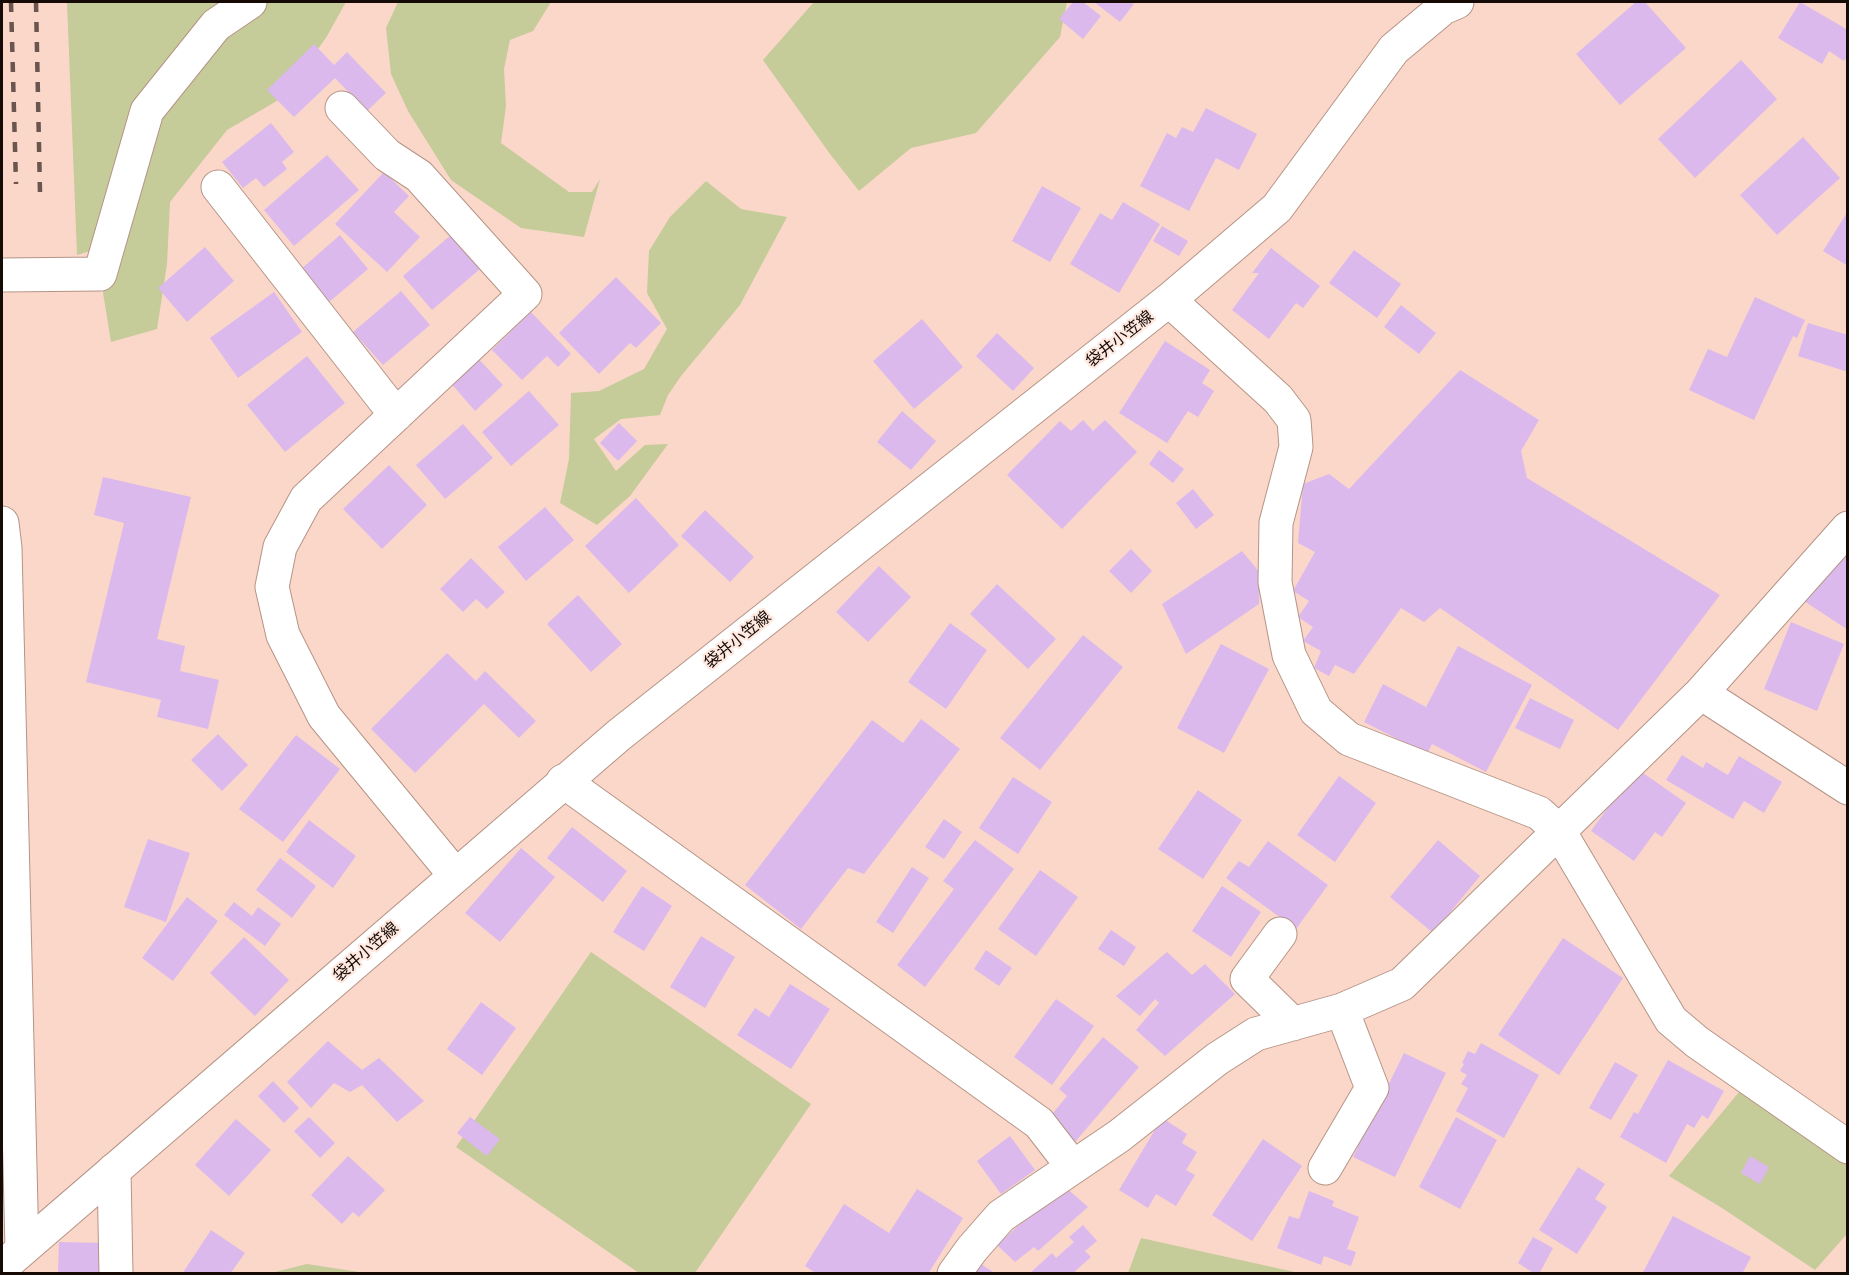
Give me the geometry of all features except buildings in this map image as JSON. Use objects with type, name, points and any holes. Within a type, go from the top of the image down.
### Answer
[{"type":"street","points":[[2,275],[100,274],[147,111],[216,25],[250,2]]},
{"type":"street","name":"袋井小笠線","points":[[12,1258],[563,782],[794,595],[1169,300],[1277,208],[1394,49],[1443,8],[1458,2]]},
{"type":"street","points":[[342,108],[387,155],[419,176],[525,294],[306,499],[280,547],[272,587],[283,635],[324,716],[455,875]]},
{"type":"street","points":[[218,187],[396,415]]},
{"type":"street","points":[[1169,300],[1278,399],[1294,420],[1296,447],[1276,523],[1275,582],[1289,655],[1316,711],[1349,739],[1539,813],[1558,831],[1671,1020],[1698,1042],[1848,1147]]},
{"type":"street","points":[[2,523],[5,548],[12,1258]]},
{"type":"street","points":[[954,1274],[1001,1216],[1119,1136],[1217,1059],[1256,1034],[1342,1010],[1402,984],[1701,693],[1848,528]]},
{"type":"street","points":[[1701,693],[1848,788]]},
{"type":"street","points":[[563,782],[1039,1123],[1073,1167]]},
{"type":"street","points":[[1280,934],[1247,979],[1293,1024]]},
{"type":"street","points":[[1325,1168],[1372,1088],[1342,1010]]},
{"type":"street","points":[[114,1170],[116,1274]]},
{"type":"green space","points":[[67,2],[346,2],[327,36],[287,95],[227,130],[170,202],[167,264],[157,329],[111,342],[100,274],[107,246],[77,255]]},
{"type":"green space","points":[[398,2],[551,2],[533,31],[510,40],[504,69],[506,106],[501,143],[569,192],[592,192],[600,179],[584,237],[521,228],[451,180],[408,111],[391,74],[386,28]]},
{"type":"green space","points":[[814,2],[1067,2],[1060,37],[976,133],[911,148],[859,191],[763,60]]},
{"type":"green space","points":[[706,181],[741,209],[787,217],[740,305],[681,376],[668,395],[660,415],[621,419],[594,439],[616,471],[645,445],[668,444],[630,496],[597,525],[560,503],[569,459],[571,393],[599,391],[644,369],[667,329],[647,293],[649,251],[670,217]]},
{"type":"green space","points":[[591,952],[811,1104],[695,1273],[639,1273],[456,1147]]},
{"type":"green space","points":[[1750,1079],[1847,1162],[1847,1234],[1815,1270],[1669,1176]]},
{"type":"green space","points":[[1141,1238],[1299,1273],[1128,1273]]},
{"type":"green space","points":[[307,1264],[359,1272],[361,1273],[271,1273]]},
{"type":"railway","points":[[11,2],[16,184]]},
{"type":"railway","points":[[36,2],[40,193]]}]
